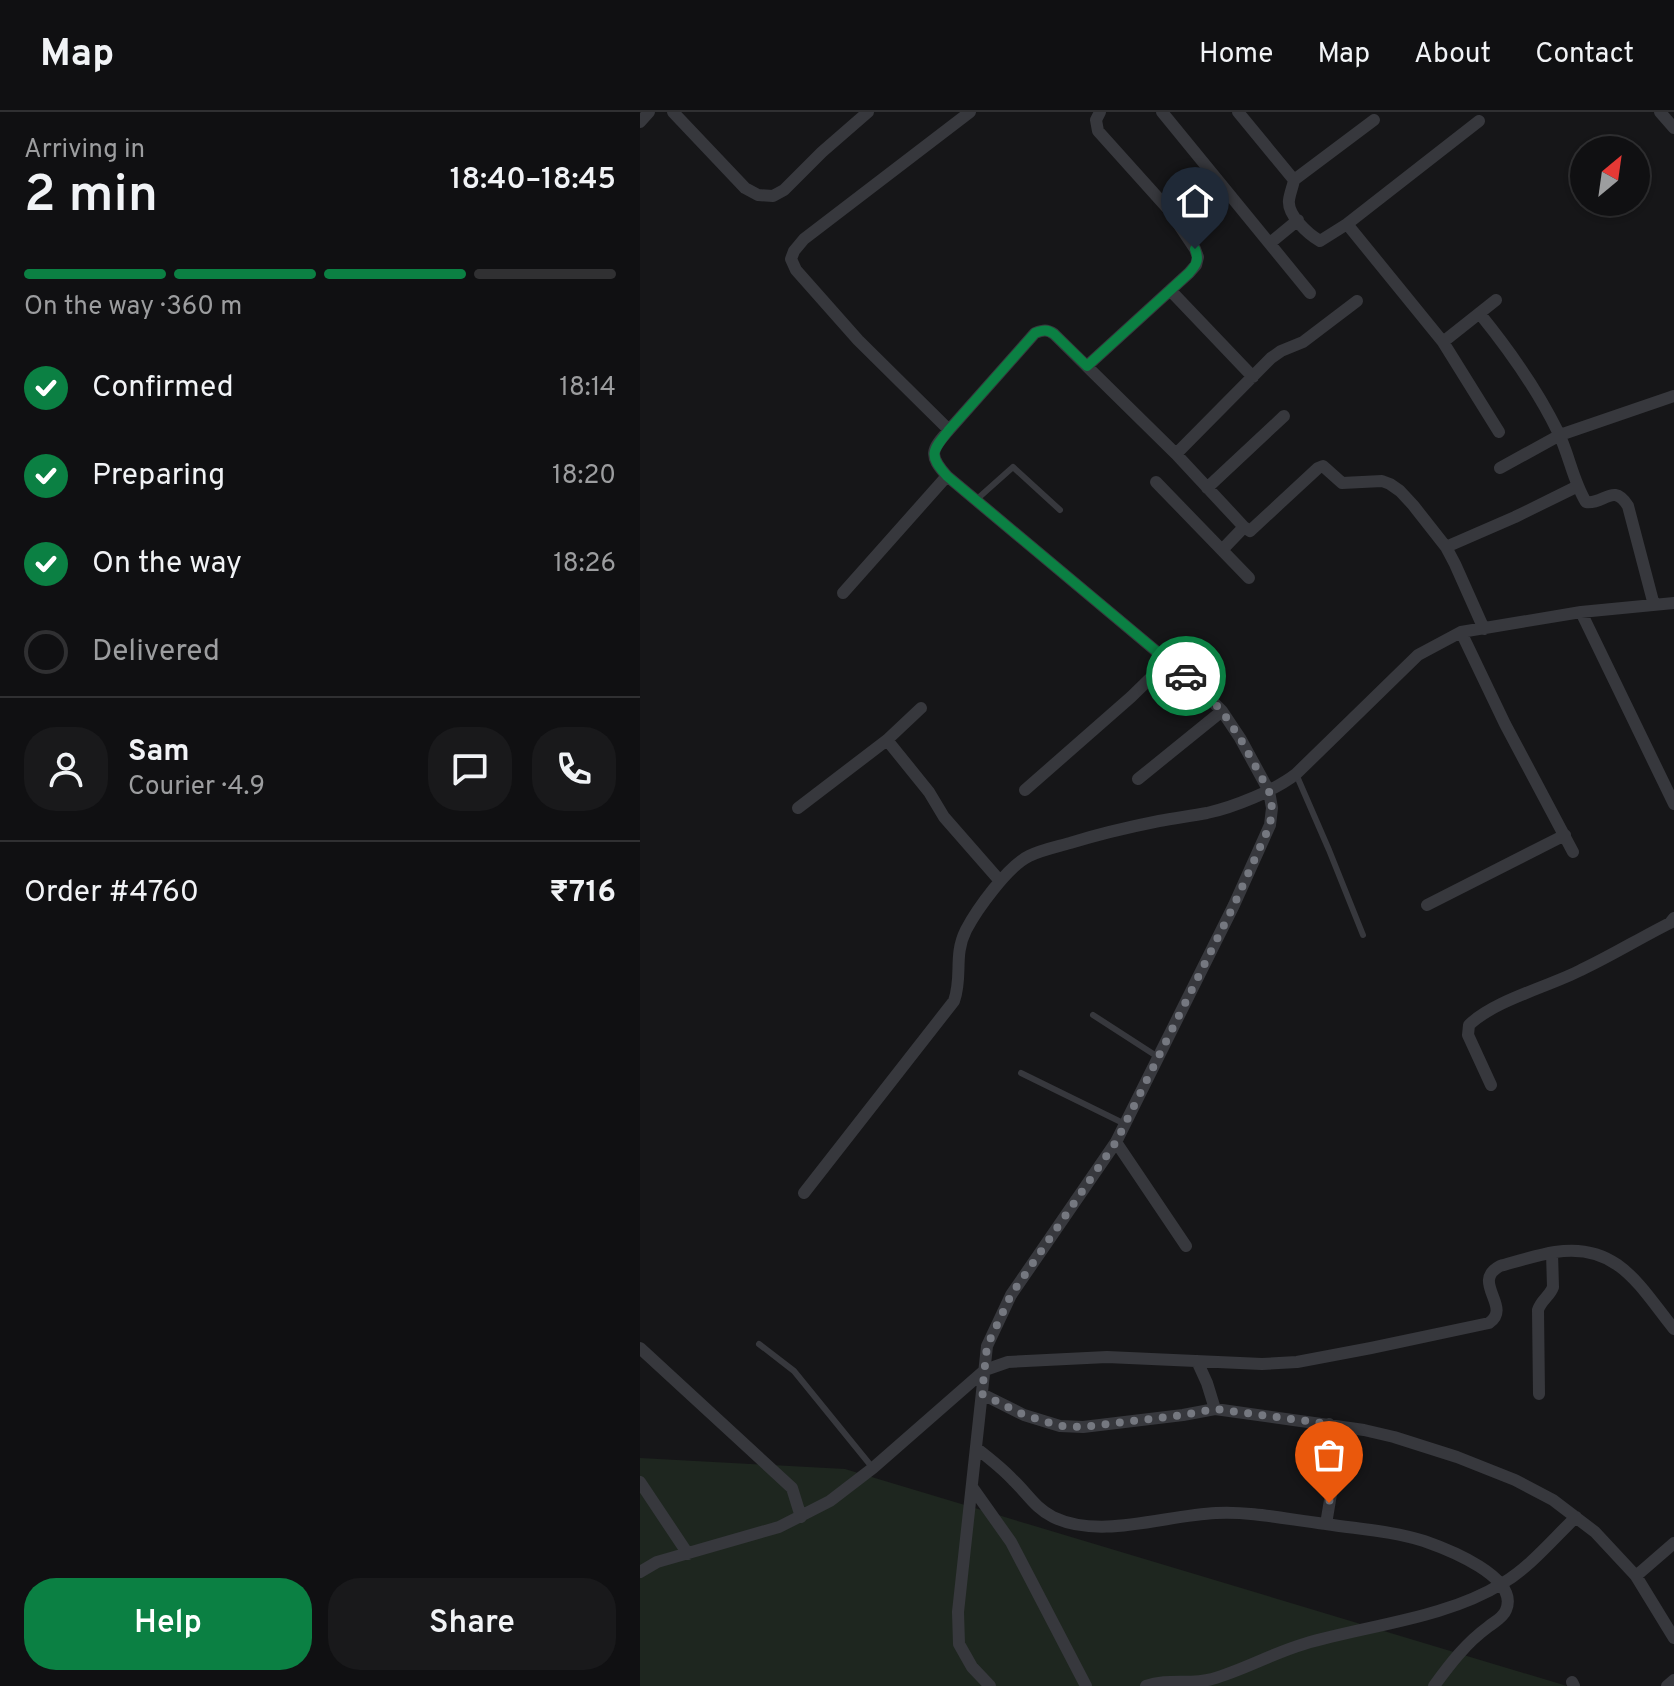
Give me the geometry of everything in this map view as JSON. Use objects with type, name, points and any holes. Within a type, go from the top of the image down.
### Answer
[{"type":"street","points":[[640,122],[649,112]]},
{"type":"street","points":[[673,112],[745,188],[758,195],[773,196],[784,190],[868,112]]},
{"type":"street","points":[[949,430],[858,340],[796,270],[791,259],[804,239],[970,112]]},
{"type":"street","points":[[1087,366],[1196,265],[1198,257],[1169,210],[1098,131],[1096,120],[1100,112]]},
{"type":"street","points":[[1162,112],[1310,293]]},
{"type":"street","points":[[1238,112],[1294,180]]},
{"type":"street","points":[[1660,112],[1674,128]]},
{"type":"street","points":[[1374,120],[1294,180],[1290,208],[1315,239],[1320,241],[1347,224],[1479,121]]},
{"type":"street","points":[[1270,243],[1298,220]]},
{"type":"street","points":[[1347,224],[1443,342],[1499,432]]},
{"type":"street","points":[[1170,290],[1253,377]]},
{"type":"street","points":[[1443,342],[1496,300]]},
{"type":"street","points":[[1176,454],[1271,358],[1303,342],[1357,301]]},
{"type":"street","points":[[1480,314],[1519,364],[1560,435],[1586,502],[1618,495],[1628,506],[1654,605]]},
{"type":"street","points":[[990,1686],[972,1667],[959,1644],[958,1612],[987,1346],[1011,1295],[1116,1142],[1234,905],[1270,825],[1272,808],[1269,791],[1222,711],[1169,660],[947,476],[934,462],[933,453],[938,442],[1035,333],[1049,330],[1250,531],[1313,471],[1323,466],[1342,483],[1382,481],[1390,484],[1413,505],[1446,547],[1484,629]]},
{"type":"street","points":[[1500,468],[1560,435],[1674,396]]},
{"type":"street","points":[[1207,488],[1284,416]]},
{"type":"street","points":[[843,593],[947,476]]},
{"type":"street","points":[[1156,482],[1249,578]]},
{"type":"street","points":[[1446,547],[1578,486]]},
{"type":"street","points":[[1222,550],[1244,527]]},
{"type":"street","points":[[804,1193],[954,1001],[959,987],[958,960],[967,927],[1000,881],[1027,856],[1095,835],[1210,813],[1284,784],[1418,655],[1461,632],[1581,612],[1674,603]]},
{"type":"street","points":[[1581,612],[1674,804]]},
{"type":"street","points":[[1461,632],[1505,724],[1573,852]]},
{"type":"street","points":[[1025,790],[1169,660]]},
{"type":"street","points":[[798,808],[887,740],[921,708]]},
{"type":"street","points":[[1138,779],[1222,711]]},
{"type":"street","points":[[887,740],[929,792],[944,817],[1000,881]]},
{"type":"street","points":[[1427,905],[1565,835]]},
{"type":"street","points":[[1491,1085],[1468,1035],[1469,1025],[1498,1007],[1581,971],[1674,918]]},
{"type":"street","points":[[1116,1142],[1186,1246]]},
{"type":"street","points":[[640,1572],[657,1562],[779,1527],[830,1501],[873,1468],[985,1370],[1008,1362],[1107,1357],[1262,1364],[1297,1362],[1371,1348],[1489,1323],[1498,1313],[1488,1282],[1493,1270],[1558,1252],[1592,1252],[1616,1262],[1627,1271],[1674,1329]]},
{"type":"street","points":[[1539,1394],[1538,1310],[1553,1287],[1552,1253]]},
{"type":"street","points":[[640,1348],[792,1488],[801,1517]]},
{"type":"street","points":[[1197,1361],[1215,1409]]},
{"type":"street","points":[[982,1394],[1024,1415],[1060,1426],[1083,1427],[1215,1409],[1329,1424],[1394,1437],[1457,1457],[1515,1480],[1553,1500],[1595,1532],[1636,1576],[1674,1638]]},
{"type":"street","points":[[1326,1524],[1333,1482],[1329,1424]]},
{"type":"street","points":[[976,1448],[1014,1480],[1037,1507],[1063,1521],[1086,1527],[1217,1513],[1246,1514],[1423,1541],[1484,1568],[1502,1584],[1507,1610],[1476,1635],[1434,1686]]},
{"type":"street","points":[[640,1482],[688,1554]]},
{"type":"street","points":[[972,1487],[1011,1542],[1086,1686]]},
{"type":"street","points":[[1146,1686],[1165,1682],[1196,1683],[1216,1678],[1303,1644],[1464,1602],[1502,1584],[1576,1517]]},
{"type":"street","points":[[1636,1576],[1674,1543]]},
{"type":"street","points":[[1667,1686],[1674,1680]]},
{"type":"lane","points":[[976,500],[1013,467],[1060,510]]},
{"type":"lane","points":[[1296,774],[1363,935]]},
{"type":"lane","points":[[1093,1015],[1158,1057]]},
{"type":"lane","points":[[1021,1073],[1125,1124]]},
{"type":"lane","points":[[759,1344],[794,1371],[873,1468]]},
{"type":"shaded area","points":[[640,1458],[845,1469],[1567,1686],[640,1686]]},
{"type":"way so far","points":[[1186,676],[1222,711],[1240,738],[1269,791],[1272,808],[1270,825],[1234,905],[1116,1142],[1011,1295],[987,1346],[982,1394],[1024,1415],[1060,1426],[1083,1427],[1215,1409],[1329,1424],[1333,1482],[1329,1503]]},
{"type":"route","points":[[1186,676],[947,476],[934,462],[933,453],[938,442],[1035,333],[1049,330],[1087,366],[1189,273],[1196,265],[1198,257],[1195,249]]}]
